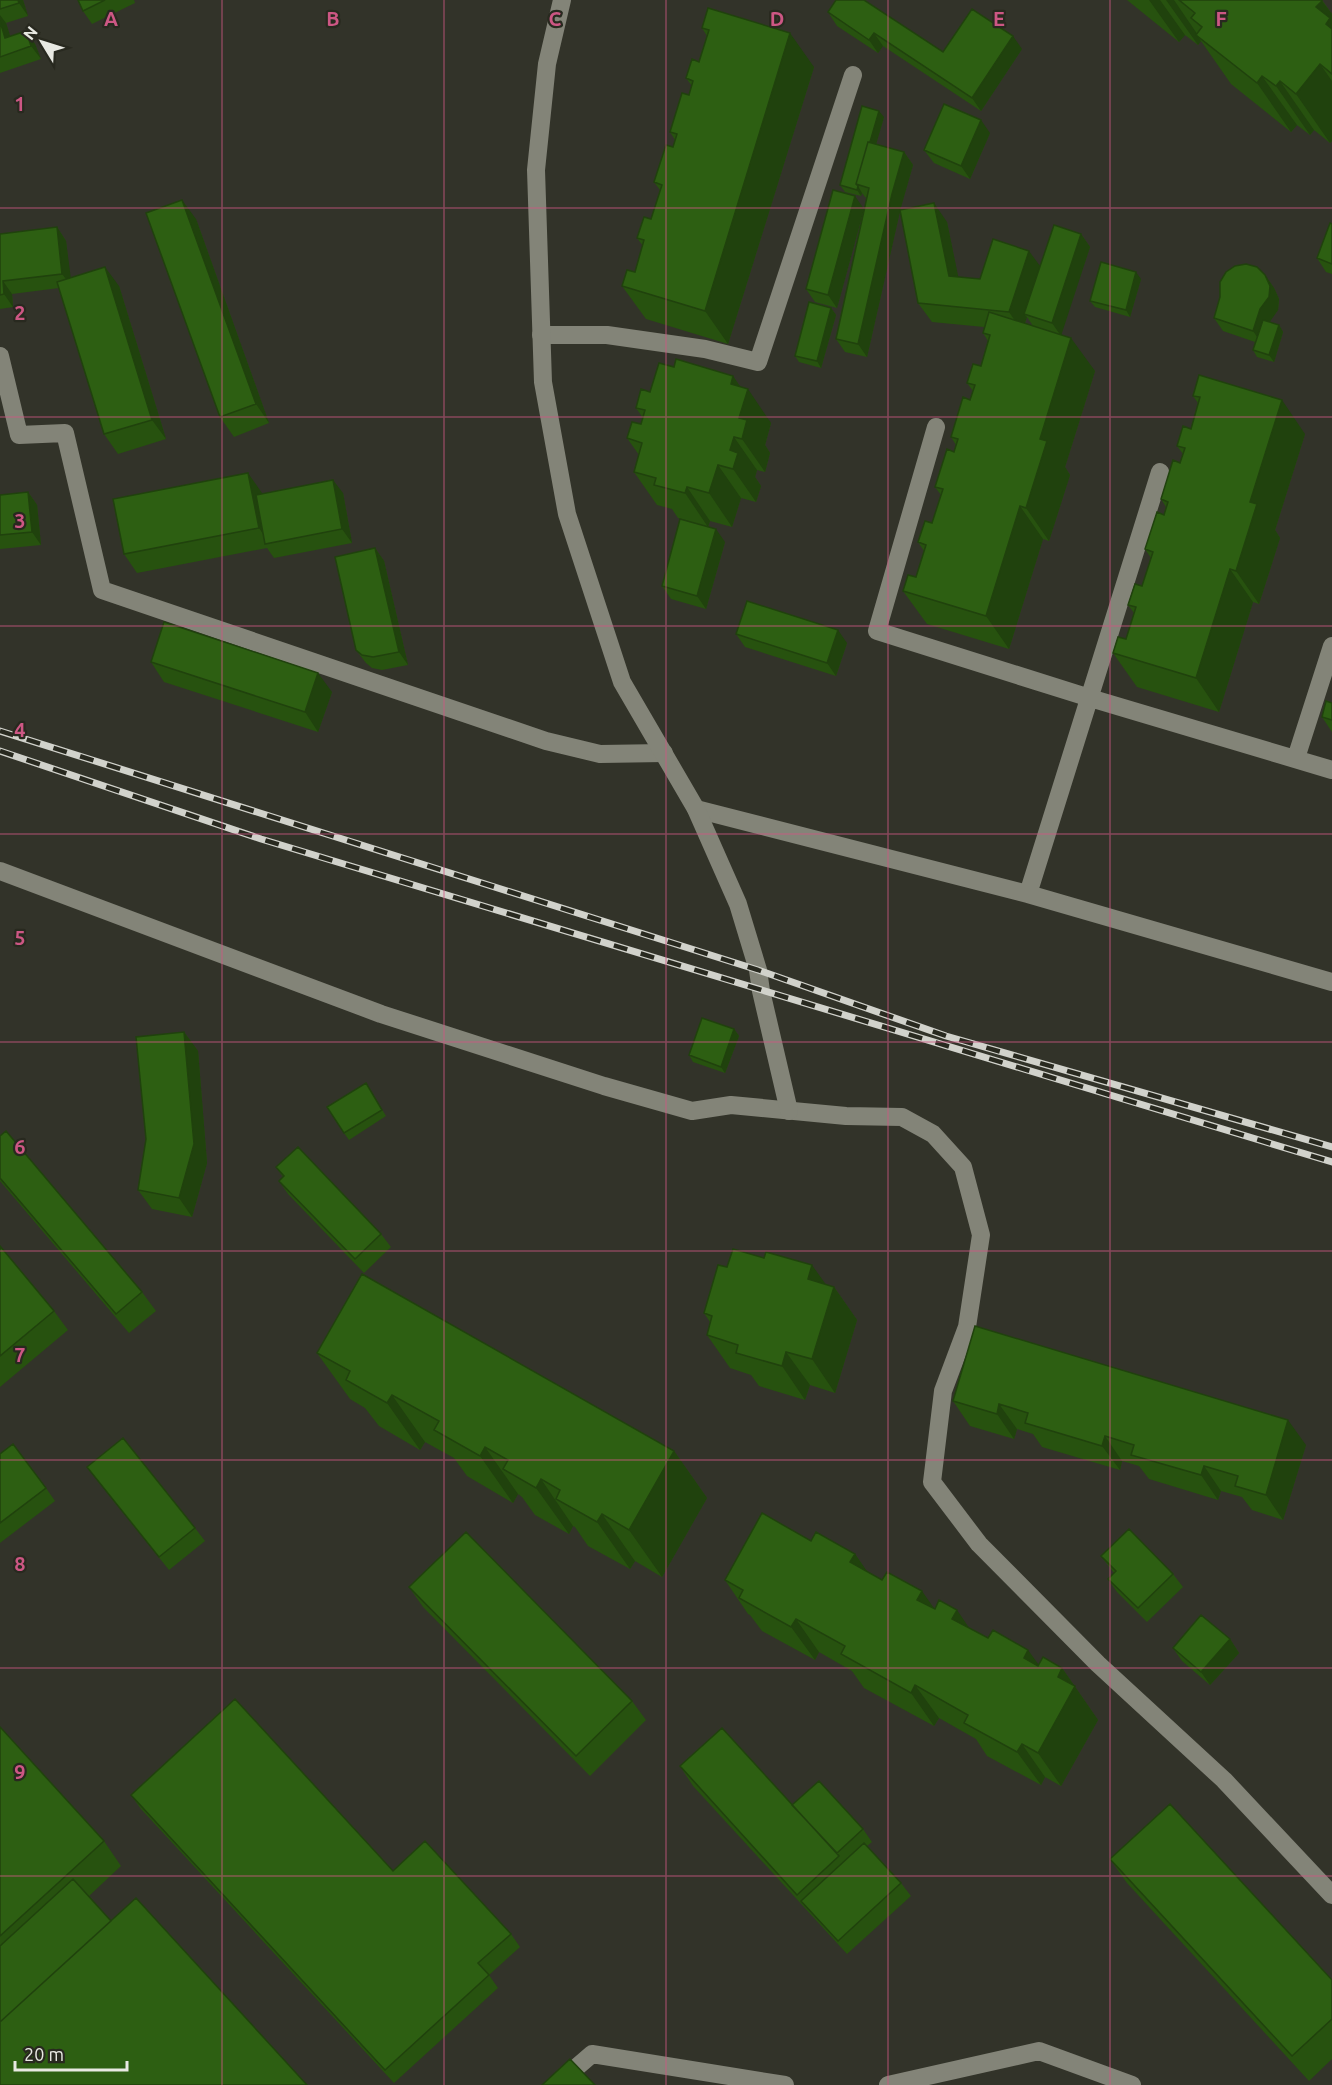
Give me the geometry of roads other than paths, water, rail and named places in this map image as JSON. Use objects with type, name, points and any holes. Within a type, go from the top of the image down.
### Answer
[{"type":"street","points":[[562,0],[547,64],[536,170],[543,382],[567,514],[622,682],[696,808],[738,904],[758,970],[789,1111]]},
{"type":"street","points":[[541,335],[607,335],[705,349],[758,362],[853,75]]},
{"type":"street","points":[[0,356],[19,435],[65,433],[102,590],[546,741],[600,754],[663,753]]},
{"type":"street","points":[[936,427],[877,631],[1090,698],[1332,770]]},
{"type":"street","points":[[1028,894],[1160,472]]},
{"type":"street","points":[[1296,758],[1332,646]]},
{"type":"street","points":[[696,808],[1028,894],[1332,982]]},
{"type":"street","points":[[0,871],[381,1014],[604,1086],[692,1111],[730,1105],[846,1116],[902,1117],[933,1134],[963,1167],[981,1235],[967,1327],[943,1391],[932,1482],[979,1544],[1098,1664],[1224,1780],[1332,1895]]},
{"type":"street","points":[[888,2085],[1039,2050],[1132,2085]]},
{"type":"street","points":[[556,2085],[592,2054],[784,2085]]},
{"type":"railway","points":[[0,731],[758,970],[946,1036],[1332,1147]]},
{"type":"railway","points":[[0,751],[261,839],[1332,1162]]}]
